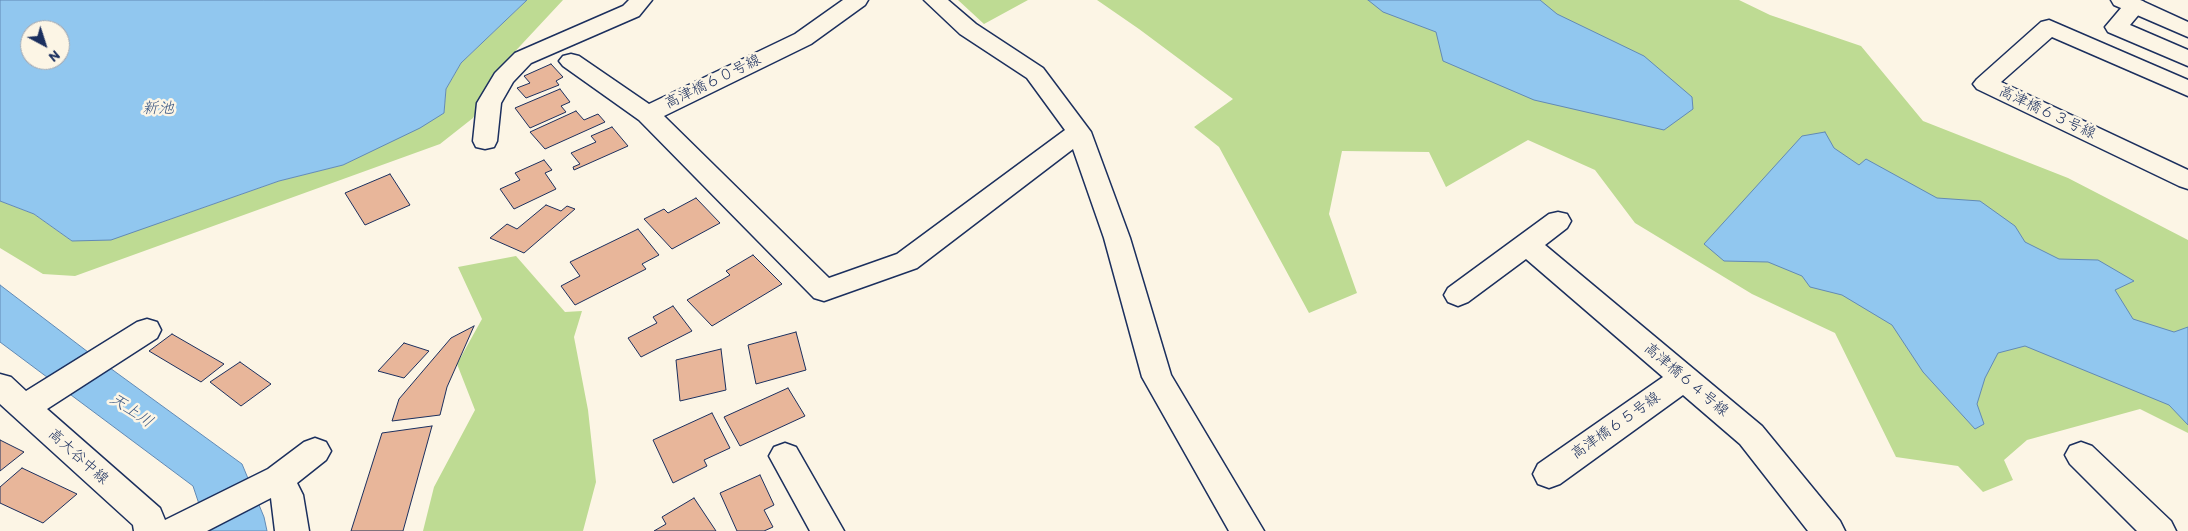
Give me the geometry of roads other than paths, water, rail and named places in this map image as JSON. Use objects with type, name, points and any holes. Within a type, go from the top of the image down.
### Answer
[{"type":"street","points":[[485,141],[489,103],[502,78],[522,58],[630,11],[641,0]]},
{"type":"street","name":"高津橋６０号線","points":[[571,61],[648,114],[803,39],[857,0]]},
{"type":"street","points":[[935,0],[968,29],[1035,73],[1079,132],[1117,238],[1157,377],[1247,531]]},
{"type":"street","points":[[2188,30],[2129,3],[2116,27],[2188,59]]},
{"type":"street","name":"高津橋６３号線","points":[[2188,89],[2049,28],[1984,84],[2188,180]]},
{"type":"street","points":[[648,114],[824,291],[907,260],[1079,132]]},
{"type":"street","points":[[1458,294],[1558,221]]},
{"type":"street","name":"高津橋６４号線","points":[[1527,245],[1751,435],[1828,531]]},
{"type":"street","points":[[24,408],[136,337]]},
{"type":"street","name":"高津橋６５号線","points":[[1549,474],[1684,378]]},
{"type":"street","name":"高大谷中線","points":[[0,386],[148,518],[151,531]]},
{"type":"street","points":[[175,531],[279,478],[315,451]]},
{"type":"street","points":[[2081,454],[2159,531]]},
{"type":"street","points":[[785,456],[827,531]]},
{"type":"street","points":[[279,478],[287,496],[292,531]]},
{"type":"water","name":"新池","points":[[0,0],[527,0],[461,63],[446,89],[444,113],[420,128],[343,165],[279,181],[111,240],[72,241],[34,214],[0,201]]},
{"type":"water","points":[[1368,0],[1540,0],[1557,14],[1644,56],[1692,97],[1693,109],[1664,130],[1534,100],[1443,61],[1436,32],[1383,12]]},
{"type":"water","points":[[1825,132],[1834,148],[1859,165],[1866,159],[1937,198],[1980,201],[2015,226],[2025,242],[2059,259],[2098,260],[2134,281],[2115,290],[2133,319],[2174,332],[2188,327],[2188,425],[2169,405],[2025,346],[1998,353],[1985,378],[1977,404],[1984,424],[1975,429],[1923,372],[1892,325],[1842,295],[1810,287],[1802,276],[1768,262],[1724,261],[1704,244],[1802,136]]},
{"type":"water","name":"天上川","points":[[0,285],[88,352],[242,464],[264,517],[267,531],[208,531],[193,486],[0,342]]}]
